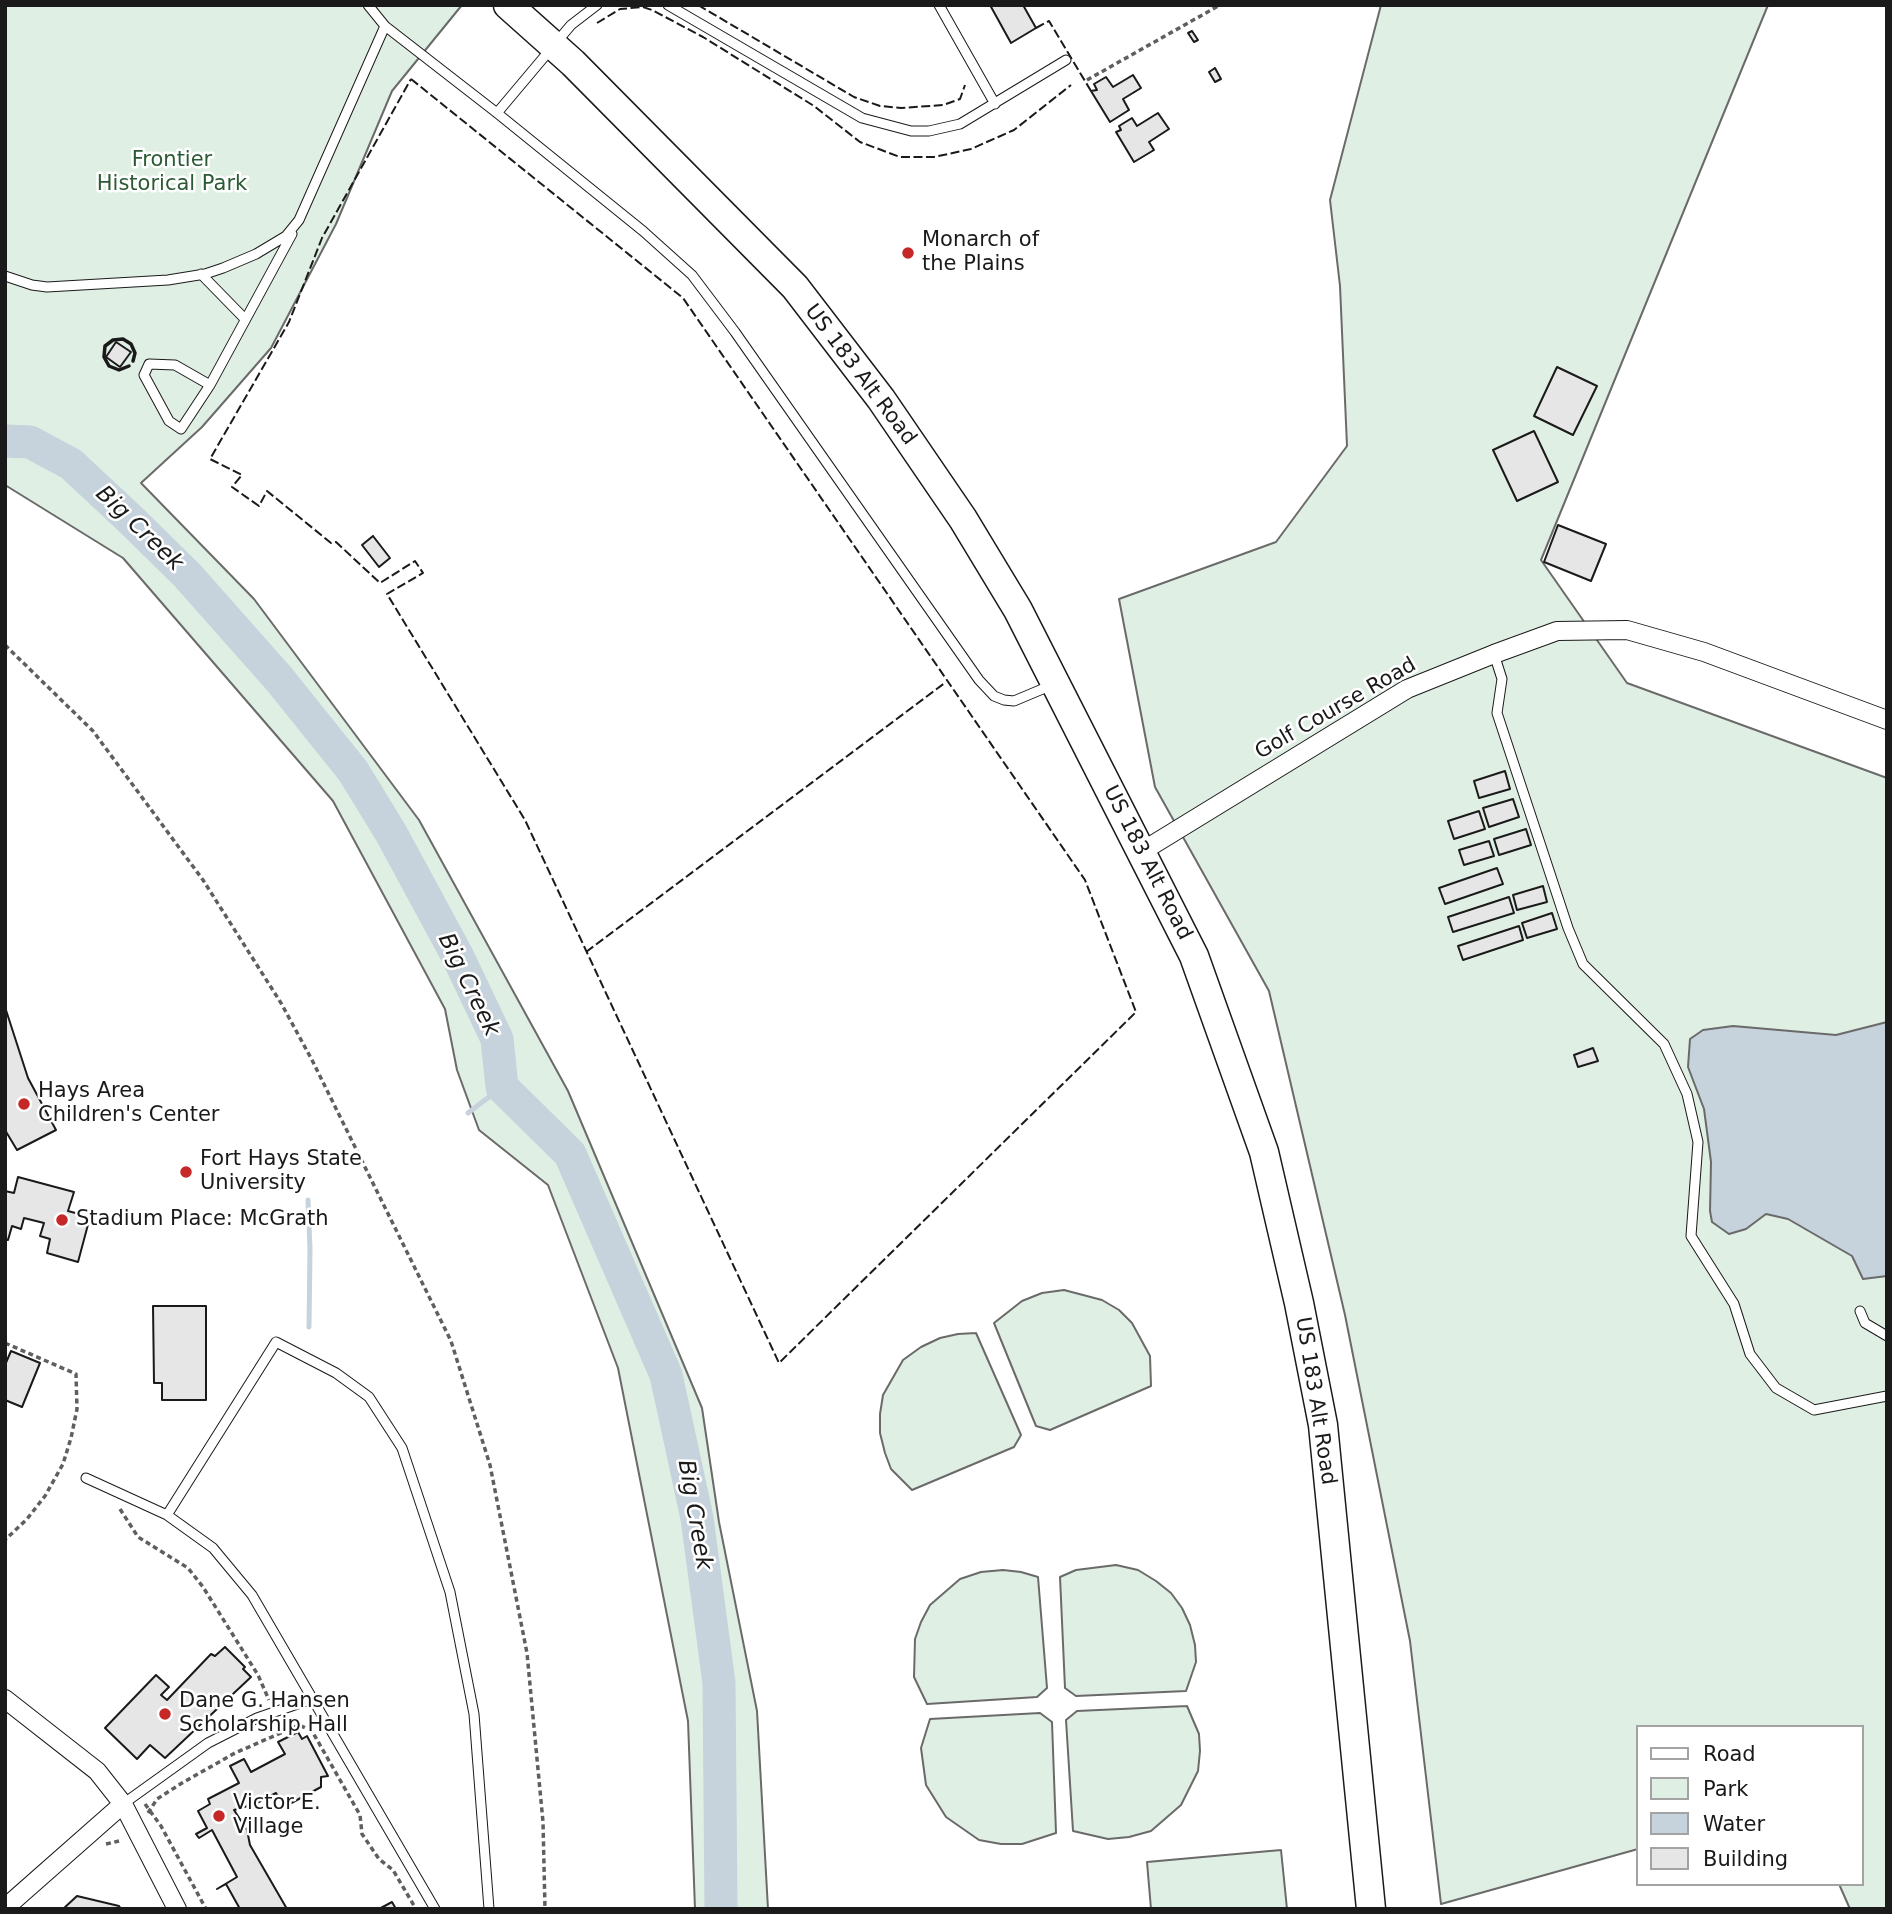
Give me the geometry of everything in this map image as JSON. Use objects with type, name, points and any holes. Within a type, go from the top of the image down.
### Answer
[{"type":"highway","name":"US 183 Alt Road","points":[[508,5],[554,45],[795,287],[881,399],[963,519],[1018,610],[1194,956],[1264,1152],[1299,1303],[1323,1425],[1371,1909]]},
{"type":"street","name":"Golf Course Road","points":[[1141,852],[1407,689],[1557,631],[1627,630],[1704,652],[1887,720]]},
{"type":"street","points":[[5,1699],[97,1771],[123,1804],[177,1909]]},
{"type":"street","points":[[5,1908],[123,1804]]},
{"type":"lane","points":[[368,5],[385,26],[643,231],[706,292],[979,680],[993,696],[1008,701],[1019,700],[1055,684]]},
{"type":"lane","points":[[497,113],[571,25],[597,5]]},
{"type":"lane","points":[[668,5],[862,118],[911,131],[944,129],[960,124],[1066,61]]},
{"type":"lane","points":[[939,5],[995,104]]},
{"type":"lane","points":[[210,385],[175,365],[149,364],[144,375],[169,421],[181,429],[210,385],[299,220],[385,26]]},
{"type":"lane","points":[[5,276],[47,287],[168,280],[201,274],[271,246],[286,236],[299,220]]},
{"type":"lane","points":[[201,274],[244,318]]},
{"type":"lane","points":[[1493,654],[1502,679],[1497,712],[1568,928],[1583,964],[1664,1044],[1687,1094],[1698,1142],[1691,1236],[1734,1304],[1750,1354],[1776,1388],[1814,1410],[1887,1396]]},
{"type":"lane","points":[[1860,1311],[1865,1323],[1887,1335]]},
{"type":"lane","points":[[167,1515],[276,1342],[336,1373],[369,1397],[402,1448],[450,1592],[474,1714],[489,1909]]},
{"type":"lane","points":[[86,1478],[167,1515],[213,1548],[252,1595],[435,1909]]},
{"type":"lane","points":[[123,1804],[208,1743],[272,1713],[312,1699]]},
{"type":"path","points":[[1087,80],[1220,5]]},
{"type":"path","points":[[5,645],[93,731],[202,880],[253,958],[312,1060],[451,1341],[490,1465],[527,1653],[543,1822],[545,1909]]},
{"type":"path","points":[[5,1343],[76,1374],[77,1409],[63,1464],[45,1496],[27,1519],[5,1540]]},
{"type":"path","points":[[116,1491],[115,1500],[138,1537],[188,1568],[203,1587],[261,1680],[272,1713],[283,1732]]},
{"type":"path","points":[[134,1826],[150,1811],[157,1798],[235,1753],[299,1725],[312,1731],[360,1815],[362,1834],[379,1859],[393,1870],[416,1909]]},
{"type":"green space","name":"Frontier Historical Park","points":[[5,5],[462,5],[392,91],[336,224],[271,348],[202,427],[141,483],[254,599],[419,820],[568,1091],[702,1408],[719,1522],[757,1711],[768,1909],[695,1909],[688,1721],[618,1368],[548,1185],[479,1130],[457,1070],[445,1009],[333,801],[123,558],[5,485]]},
{"type":"green space","points":[[1381,5],[1768,5],[1541,560],[1627,683],[1887,778],[1887,1909],[1850,1909],[1840,1886],[1864,1886],[1864,1725],[1636,1725],[1636,1850],[1441,1904],[1410,1641],[1345,1315],[1269,991],[1155,787],[1119,599],[1276,542],[1347,446],[1340,286],[1330,200]]},
{"type":"green space","points":[[1064,1290],[1102,1300],[1119,1310],[1132,1323],[1150,1356],[1151,1386],[1050,1430],[1036,1426],[994,1323],[1022,1301],[1042,1293]]},
{"type":"green space","points":[[976,1333],[1021,1435],[1014,1447],[912,1490],[891,1469],[885,1453],[880,1433],[883,1395],[903,1360],[921,1347],[940,1338]]},
{"type":"green space","points":[[1116,1565],[1138,1570],[1156,1581],[1171,1593],[1182,1608],[1190,1625],[1196,1662],[1186,1691],[1076,1696],[1065,1688],[1060,1577],[1076,1570]]},
{"type":"green space","points":[[1003,1570],[1038,1577],[1047,1688],[1037,1697],[927,1704],[914,1677],[915,1639],[930,1605],[960,1579],[981,1572]]},
{"type":"green space","points":[[1187,1706],[1199,1734],[1200,1751],[1198,1771],[1181,1805],[1151,1831],[1129,1837],[1108,1839],[1073,1831],[1066,1720],[1077,1711]]},
{"type":"green space","points":[[1040,1713],[1052,1722],[1056,1833],[1022,1844],[979,1840],[946,1817],[926,1785],[921,1748],[930,1719]]},
{"type":"green space","points":[[1281,1850],[1287,1909],[1151,1909],[1147,1862]]},
{"type":"water","points":[[1887,1022],[1887,1276],[1863,1279],[1852,1256],[1788,1219],[1766,1214],[1746,1229],[1729,1234],[1712,1222],[1711,1162],[1704,1109],[1688,1067],[1690,1039],[1703,1030],[1733,1026],[1836,1035]]},
{"type":"building","points":[[990,5],[1023,5],[1036,28],[1011,43]]},
{"type":"building","points":[[1192,31],[1198,40],[1194,42],[1188,33]]},
{"type":"building","points":[[1215,68],[1221,79],[1215,82],[1209,72]]},
{"type":"building","points":[[1133,75],[1141,88],[1123,99],[1129,110],[1110,122],[1091,91],[1097,90],[1094,84],[1106,77],[1113,87]]},
{"type":"building","points":[[1158,113],[1169,129],[1149,142],[1154,150],[1134,162],[1116,132],[1121,130],[1119,126],[1132,118],[1137,126]]},
{"type":"building","points":[[116,342],[131,352],[120,367],[106,357]]},
{"type":"building","points":[[1557,367],[1597,386],[1573,435],[1534,416]]},
{"type":"building","points":[[1534,431],[1558,482],[1517,501],[1493,450]]},
{"type":"building","points":[[1558,525],[1606,544],[1591,581],[1544,562]]},
{"type":"building","points":[[373,536],[390,558],[379,567],[362,545]]},
{"type":"building","points":[[1505,771],[1510,789],[1479,798],[1474,781]]},
{"type":"building","points":[[1513,799],[1519,817],[1489,827],[1483,808]]},
{"type":"building","points":[[1479,811],[1485,829],[1454,839],[1448,821]]},
{"type":"building","points":[[1526,829],[1531,845],[1499,855],[1494,839]]},
{"type":"building","points":[[1489,841],[1494,856],[1464,865],[1459,850]]},
{"type":"building","points":[[1497,868],[1503,884],[1445,904],[1439,888]]},
{"type":"building","points":[[1543,886],[1547,902],[1517,910],[1513,895]]},
{"type":"building","points":[[1509,897],[1514,913],[1453,932],[1448,917]]},
{"type":"building","points":[[1552,913],[1557,929],[1527,938],[1522,923]]},
{"type":"building","points":[[1519,926],[1523,940],[1463,960],[1458,946]]},
{"type":"building","name":"Hays Area Children's Center","points":[[5,1007],[28,1078],[56,1130],[17,1150],[5,1130]]},
{"type":"building","points":[[1593,1048],[1598,1061],[1578,1067],[1574,1055]]},
{"type":"building","name":"Stadium Place: McGrath","points":[[18,1177],[74,1192],[68,1211],[90,1217],[78,1262],[47,1253],[50,1239],[40,1236],[44,1223],[24,1218],[21,1229],[12,1226],[8,1240],[5,1239],[5,1191],[14,1193]]},
{"type":"building","points":[[153,1306],[206,1306],[206,1400],[162,1400],[162,1383],[154,1383]]},
{"type":"building","points":[[11,1351],[40,1363],[22,1407],[5,1400],[5,1365]]},
{"type":"building","name":"Dane G. Hansen Scholarship Hall","points":[[225,1647],[251,1677],[165,1758],[150,1745],[137,1759],[105,1728],[156,1675],[169,1687],[161,1695],[167,1700],[211,1654],[215,1656]]},
{"type":"building","name":"Victor E. Village","points":[[298,1732],[302,1739],[307,1736],[328,1776],[321,1777],[321,1787],[284,1807],[276,1793],[255,1804],[234,1810],[247,1830],[250,1845],[287,1909],[240,1909],[226,1884],[217,1889],[237,1877],[212,1830],[199,1838],[196,1834],[207,1828],[198,1811],[210,1804],[208,1799],[239,1783],[230,1766],[244,1759],[251,1772],[285,1754],[278,1742]]},
{"type":"building","points":[[77,1896],[119,1906],[121,1909],[63,1909]]},
{"type":"building","points":[[392,1902],[396,1909],[379,1909]]},
{"type":"waterway","name":"Big Creek","points":[[5,441],[30,442],[71,464],[131,520],[187,575],[280,680],[353,771],[391,833],[458,957],[497,1039],[502,1087],[570,1154],[666,1375],[697,1518],[719,1683],[721,1909]]},
{"type":"waterway","points":[[468,1113],[502,1087]]},
{"type":"waterway","points":[[308,1200],[309,1327]]},
{"type":"fence","points":[[698,5],[854,97],[880,106],[901,108],[943,105],[960,99],[965,85]]},
{"type":"fence","points":[[597,23],[620,9],[643,7],[652,10],[703,37],[814,106],[860,142],[900,157],[934,157],[971,149],[1014,130],[1071,85]]},
{"type":"fence","points":[[1036,28],[1049,21],[1091,91]]},
{"type":"fence","points":[[411,79],[683,298],[1085,880],[1136,1012],[779,1363],[525,820],[387,594],[423,573],[415,561],[380,583],[336,542],[331,543],[267,491],[259,506],[232,487],[242,475],[210,459],[289,322],[322,238],[411,79]]},
{"type":"fence","points":[[586,952],[946,682]]},
{"type":"wall","points":[[129,366],[119,370],[109,366],[104,357],[105,346],[113,340],[123,339],[131,344],[135,353],[133,361]]},
{"type":"place","name":"Monarch of the Plains","points":[[908,253]]},
{"type":"place","name":"Hays Area Children's Center","points":[[24,1104]]},
{"type":"place","name":"Fort Hays State University","points":[[186,1172]]},
{"type":"place","name":"Stadium Place: McGrath","points":[[62,1220]]},
{"type":"place","name":"Dane G. Hansen Scholarship Hall","points":[[165,1714]]},
{"type":"place","name":"Victor E. Village","points":[[219,1816]]}]
